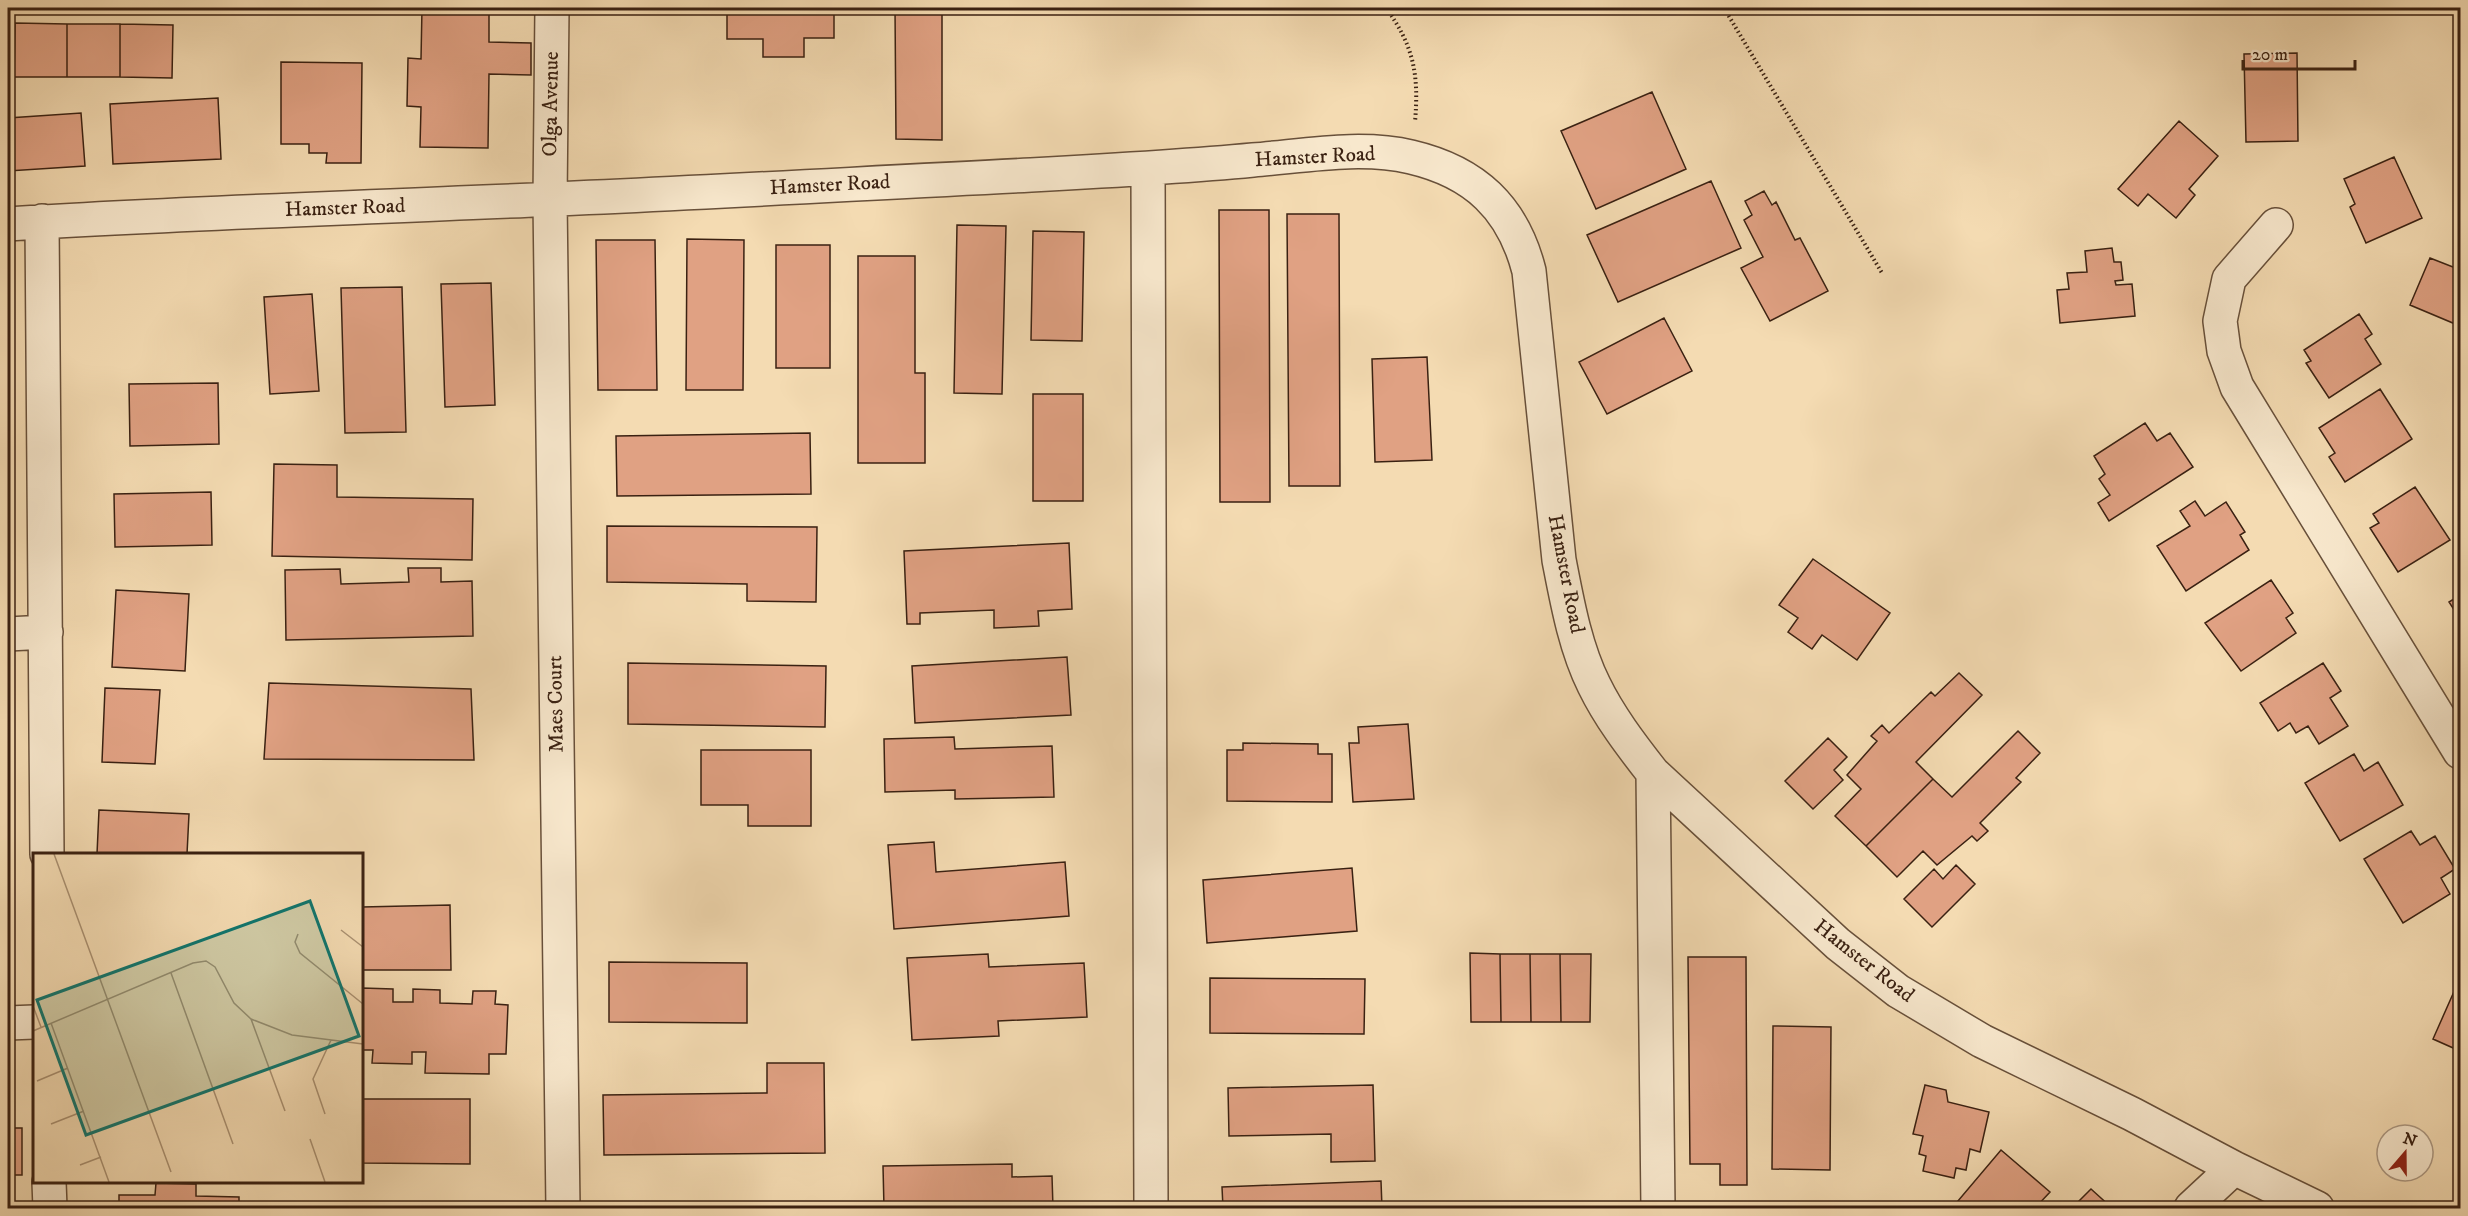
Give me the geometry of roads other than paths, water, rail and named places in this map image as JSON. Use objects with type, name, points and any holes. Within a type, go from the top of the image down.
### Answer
[{"type":"street","name":"Olga Avenue","points":[[550,200],[552,8]]},
{"type":"street","name":"Hamster Road","points":[[8,224],[550,200],[1148,169],[1351,152],[1410,157],[1462,175],[1483,190],[1508,219],[1523,247],[1529,271],[1559,560],[1565,592],[1593,684],[1627,740],[1653,773],[1838,944],[1898,991],[1982,1041],[2122,1109],[2317,1209]]},
{"type":"street","points":[[1148,169],[1151,1209]]},
{"type":"street","name":"Maes Court","points":[[550,200],[563,1209]]},
{"type":"street","points":[[42,221],[47,853]]},
{"type":"street","points":[[2276,225],[2229,279],[2220,321],[2227,360],[2237,387],[2460,753]]},
{"type":"street","points":[[8,634],[46,632]]},
{"type":"street","points":[[1653,773],[1658,1209]]},
{"type":"street","points":[[8,1023],[33,1022]]},
{"type":"street","points":[[2191,1209],[2234,1168]]},
{"type":"street","points":[[49,1183],[50,1209]]}]
